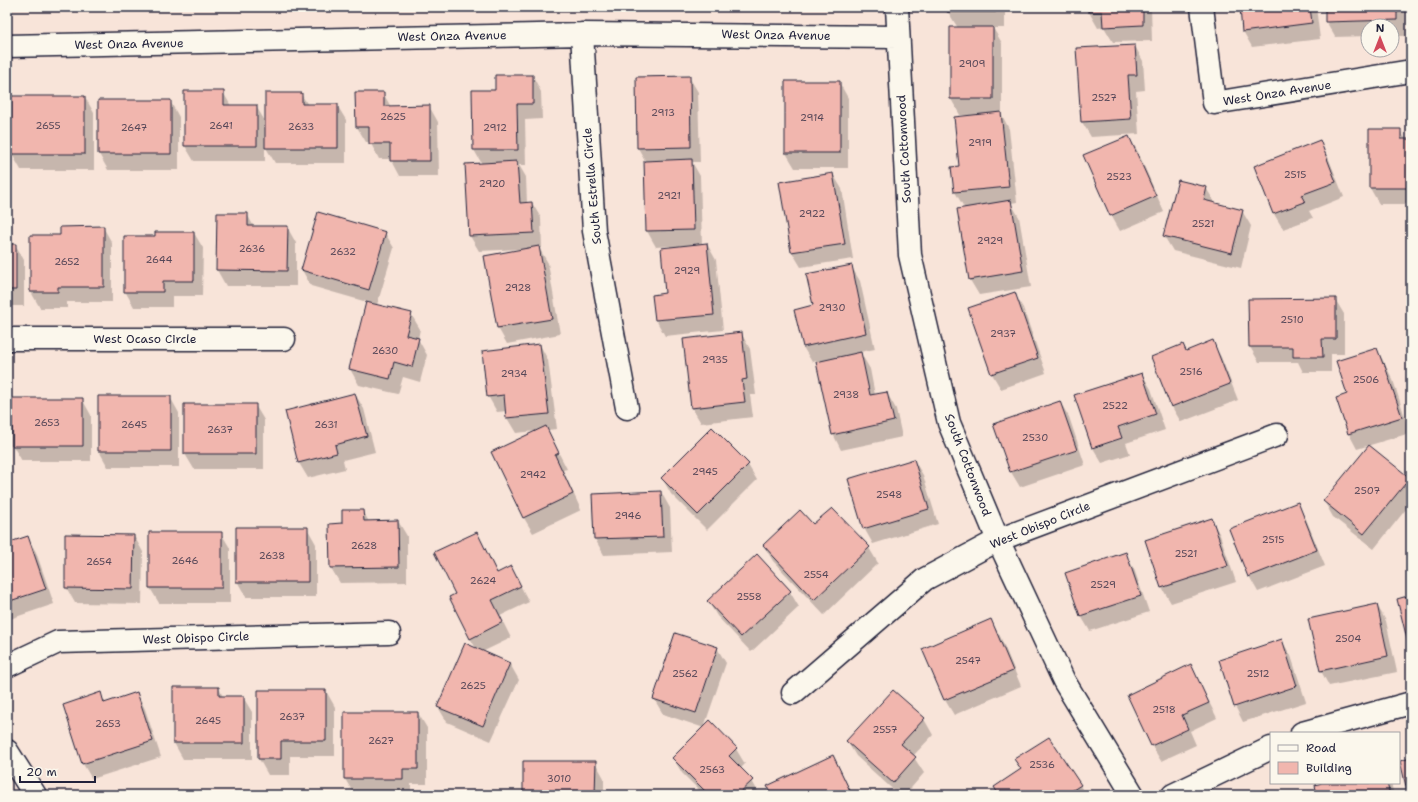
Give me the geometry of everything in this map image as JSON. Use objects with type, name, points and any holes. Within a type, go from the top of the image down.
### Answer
[{"type":"street","name":"South Cottonwood","points":[[897,7],[910,255],[949,423],[998,540],[1064,681],[1133,795]]},
{"type":"street","name":"West Onza Avenue","points":[[1202,7],[1214,103],[1411,71]]},
{"type":"street","name":"West Onza Avenue","points":[[7,46],[582,34],[898,37]]},
{"type":"street","name":"South Estrella Circle","points":[[582,34],[594,231],[627,408]]},
{"type":"street","name":"West Ocaso Circle","points":[[7,339],[284,339]]},
{"type":"street","name":"West Obispo Circle","points":[[793,693],[925,579],[998,540],[1278,435]]},
{"type":"street","name":"West Obispo Circle","points":[[7,666],[58,642],[389,633]]},
{"type":"street","points":[[1306,732],[1411,703]]},
{"type":"street","points":[[1173,795],[1270,748]]},
{"type":"street","points":[[7,751],[35,795]]},
{"type":"building","points":[[947,7],[996,7],[996,12],[947,12]]},
{"type":"building","points":[[1088,7],[1143,7],[1143,25],[1103,27],[1102,12],[1088,12]]},
{"type":"building","points":[[1240,7],[1310,7],[1312,23],[1242,32]]},
{"type":"building","points":[[1325,7],[1397,7],[1397,18],[1360,18],[1360,21],[1325,22]]},
{"type":"building","points":[[950,27],[993,27],[993,99],[950,99]]},
{"type":"building","points":[[1135,45],[1137,75],[1128,75],[1131,119],[1081,122],[1076,48]]},
{"type":"building","points":[[495,75],[533,75],[533,104],[517,104],[518,150],[473,150],[472,90],[495,90]]},
{"type":"building","points":[[690,76],[691,147],[637,148],[636,77]]},
{"type":"building","points":[[785,81],[840,81],[840,153],[785,153]]},
{"type":"building","points":[[184,91],[224,91],[224,105],[257,105],[257,146],[184,146]]},
{"type":"building","points":[[355,92],[384,92],[384,106],[430,105],[430,161],[390,161],[390,144],[369,144],[369,127],[356,127]]},
{"type":"building","points":[[265,93],[302,93],[302,104],[338,104],[338,148],[265,148]]},
{"type":"building","points":[[11,96],[85,96],[85,154],[11,154]]},
{"type":"building","points":[[98,100],[171,100],[171,154],[98,154]]},
{"type":"building","points":[[1001,112],[1009,187],[954,192],[951,167],[959,166],[954,117]]},
{"type":"building","points":[[1369,129],[1401,129],[1401,139],[1411,139],[1411,188],[1369,188]]},
{"type":"building","points":[[1129,136],[1156,196],[1110,216],[1083,155]]},
{"type":"building","points":[[1320,140],[1336,182],[1301,195],[1305,202],[1273,214],[1254,166]]},
{"type":"building","points":[[692,159],[694,230],[646,231],[644,161]]},
{"type":"building","points":[[517,161],[520,203],[532,202],[534,233],[469,236],[465,164]]},
{"type":"building","points":[[833,173],[845,244],[791,252],[779,182]]},
{"type":"building","points":[[1178,180],[1207,187],[1204,200],[1243,210],[1232,253],[1163,236]]},
{"type":"building","points":[[1011,200],[1023,271],[969,280],[957,209]]},
{"type":"building","points":[[318,212],[386,232],[369,290],[301,270]]},
{"type":"building","points":[[217,213],[248,213],[248,226],[288,226],[287,271],[216,270]]},
{"type":"building","points":[[104,226],[104,287],[58,287],[58,292],[30,292],[30,235],[60,235],[60,227]]},
{"type":"building","points":[[155,232],[194,232],[194,281],[163,281],[163,292],[124,292],[124,236],[155,236]]},
{"type":"building","points":[[707,243],[714,315],[655,320],[652,295],[665,293],[661,248]]},
{"type":"building","points":[[7,244],[16,244],[16,290],[7,290]]},
{"type":"building","points":[[539,246],[552,319],[497,328],[484,256]]},
{"type":"building","points":[[852,265],[866,333],[803,347],[794,310],[813,305],[806,274]]},
{"type":"building","points":[[1015,292],[1038,358],[991,374],[968,308]]},
{"type":"building","points":[[1336,298],[1336,339],[1322,339],[1323,357],[1293,357],[1293,347],[1249,347],[1248,299]]},
{"type":"building","points":[[366,302],[412,313],[406,335],[419,338],[412,367],[394,362],[390,379],[349,369]]},
{"type":"building","points":[[742,332],[747,379],[742,380],[745,402],[691,408],[683,339]]},
{"type":"building","points":[[1213,340],[1230,384],[1171,407],[1151,357],[1183,344],[1186,351]]},
{"type":"building","points":[[540,344],[549,414],[506,418],[504,395],[487,397],[482,351]]},
{"type":"building","points":[[1377,348],[1383,364],[1384,363],[1402,417],[1348,434],[1336,398],[1347,394],[1336,361]]},
{"type":"building","points":[[861,352],[870,395],[887,392],[894,421],[832,435],[816,362]]},
{"type":"building","points":[[1142,373],[1156,414],[1118,427],[1122,438],[1092,448],[1074,395]]},
{"type":"building","points":[[355,393],[367,436],[335,445],[337,453],[298,463],[285,411]]},
{"type":"building","points":[[98,396],[171,396],[171,451],[98,451]]},
{"type":"building","points":[[12,398],[83,398],[83,446],[12,446]]},
{"type":"building","points":[[1060,401],[1077,450],[1010,472],[993,424]]},
{"type":"building","points":[[184,404],[256,404],[256,454],[184,454]]},
{"type":"building","points":[[546,426],[559,453],[555,455],[573,494],[523,518],[491,452]]},
{"type":"building","points":[[712,427],[749,464],[698,515],[661,478]]},
{"type":"building","points":[[1369,445],[1410,478],[1364,534],[1323,501]]},
{"type":"building","points":[[914,459],[929,509],[863,529],[848,479]]},
{"type":"building","points":[[661,491],[663,537],[594,539],[592,494]]},
{"type":"building","points":[[1298,502],[1317,550],[1248,577],[1229,529]]},
{"type":"building","points":[[832,508],[870,547],[814,600],[763,545],[800,510],[813,524]]},
{"type":"building","points":[[342,510],[363,510],[364,521],[398,520],[399,567],[330,568],[329,524],[342,523]]},
{"type":"building","points":[[1212,518],[1228,566],[1161,588],[1145,540]]},
{"type":"building","points":[[236,527],[308,527],[308,582],[236,582]]},
{"type":"building","points":[[149,532],[222,532],[222,588],[149,588]]},
{"type":"building","points":[[477,532],[497,573],[511,566],[521,586],[492,600],[503,622],[470,639],[449,597],[455,594],[434,552]]},
{"type":"building","points":[[65,534],[134,535],[133,589],[65,588]]},
{"type":"building","points":[[28,536],[46,589],[7,602],[7,543]]},
{"type":"building","points":[[1126,552],[1141,596],[1080,616],[1065,573]]},
{"type":"building","points":[[757,554],[791,591],[741,637],[707,601]]},
{"type":"building","points":[[1411,595],[1411,647],[1409,647],[1397,599]]},
{"type":"building","points":[[1377,604],[1388,656],[1320,671],[1308,619]]},
{"type":"building","points":[[991,619],[1013,671],[944,700],[922,649]]},
{"type":"building","points":[[675,633],[718,647],[696,713],[653,699]]},
{"type":"building","points":[[1282,639],[1297,686],[1234,707],[1219,660]]},
{"type":"building","points":[[465,643],[510,663],[483,726],[437,707]]},
{"type":"building","points":[[1191,664],[1209,703],[1182,715],[1188,729],[1151,746],[1127,695]]},
{"type":"building","points":[[173,687],[219,687],[219,696],[244,696],[244,743],[173,743]]},
{"type":"building","points":[[258,690],[326,690],[326,741],[281,741],[281,759],[258,759]]},
{"type":"building","points":[[893,690],[925,718],[901,744],[916,757],[893,783],[846,741]]},
{"type":"building","points":[[101,692],[104,703],[137,692],[153,741],[82,764],[63,705]]},
{"type":"building","points":[[344,712],[418,712],[418,769],[403,769],[403,779],[344,779]]},
{"type":"building","points":[[710,720],[737,748],[729,756],[753,780],[737,795],[709,795],[672,758]]},
{"type":"building","points":[[1049,737],[1081,785],[1065,795],[999,795],[994,787],[1021,769],[1014,759]]},
{"type":"building","points":[[833,755],[852,795],[772,795],[767,786]]},
{"type":"building","points":[[1411,758],[1411,795],[1408,795],[1400,761]]},
{"type":"building","points":[[523,761],[596,761],[595,795],[523,795]]},
{"type":"building","points":[[1387,784],[1390,795],[1317,795],[1315,785]]}]
